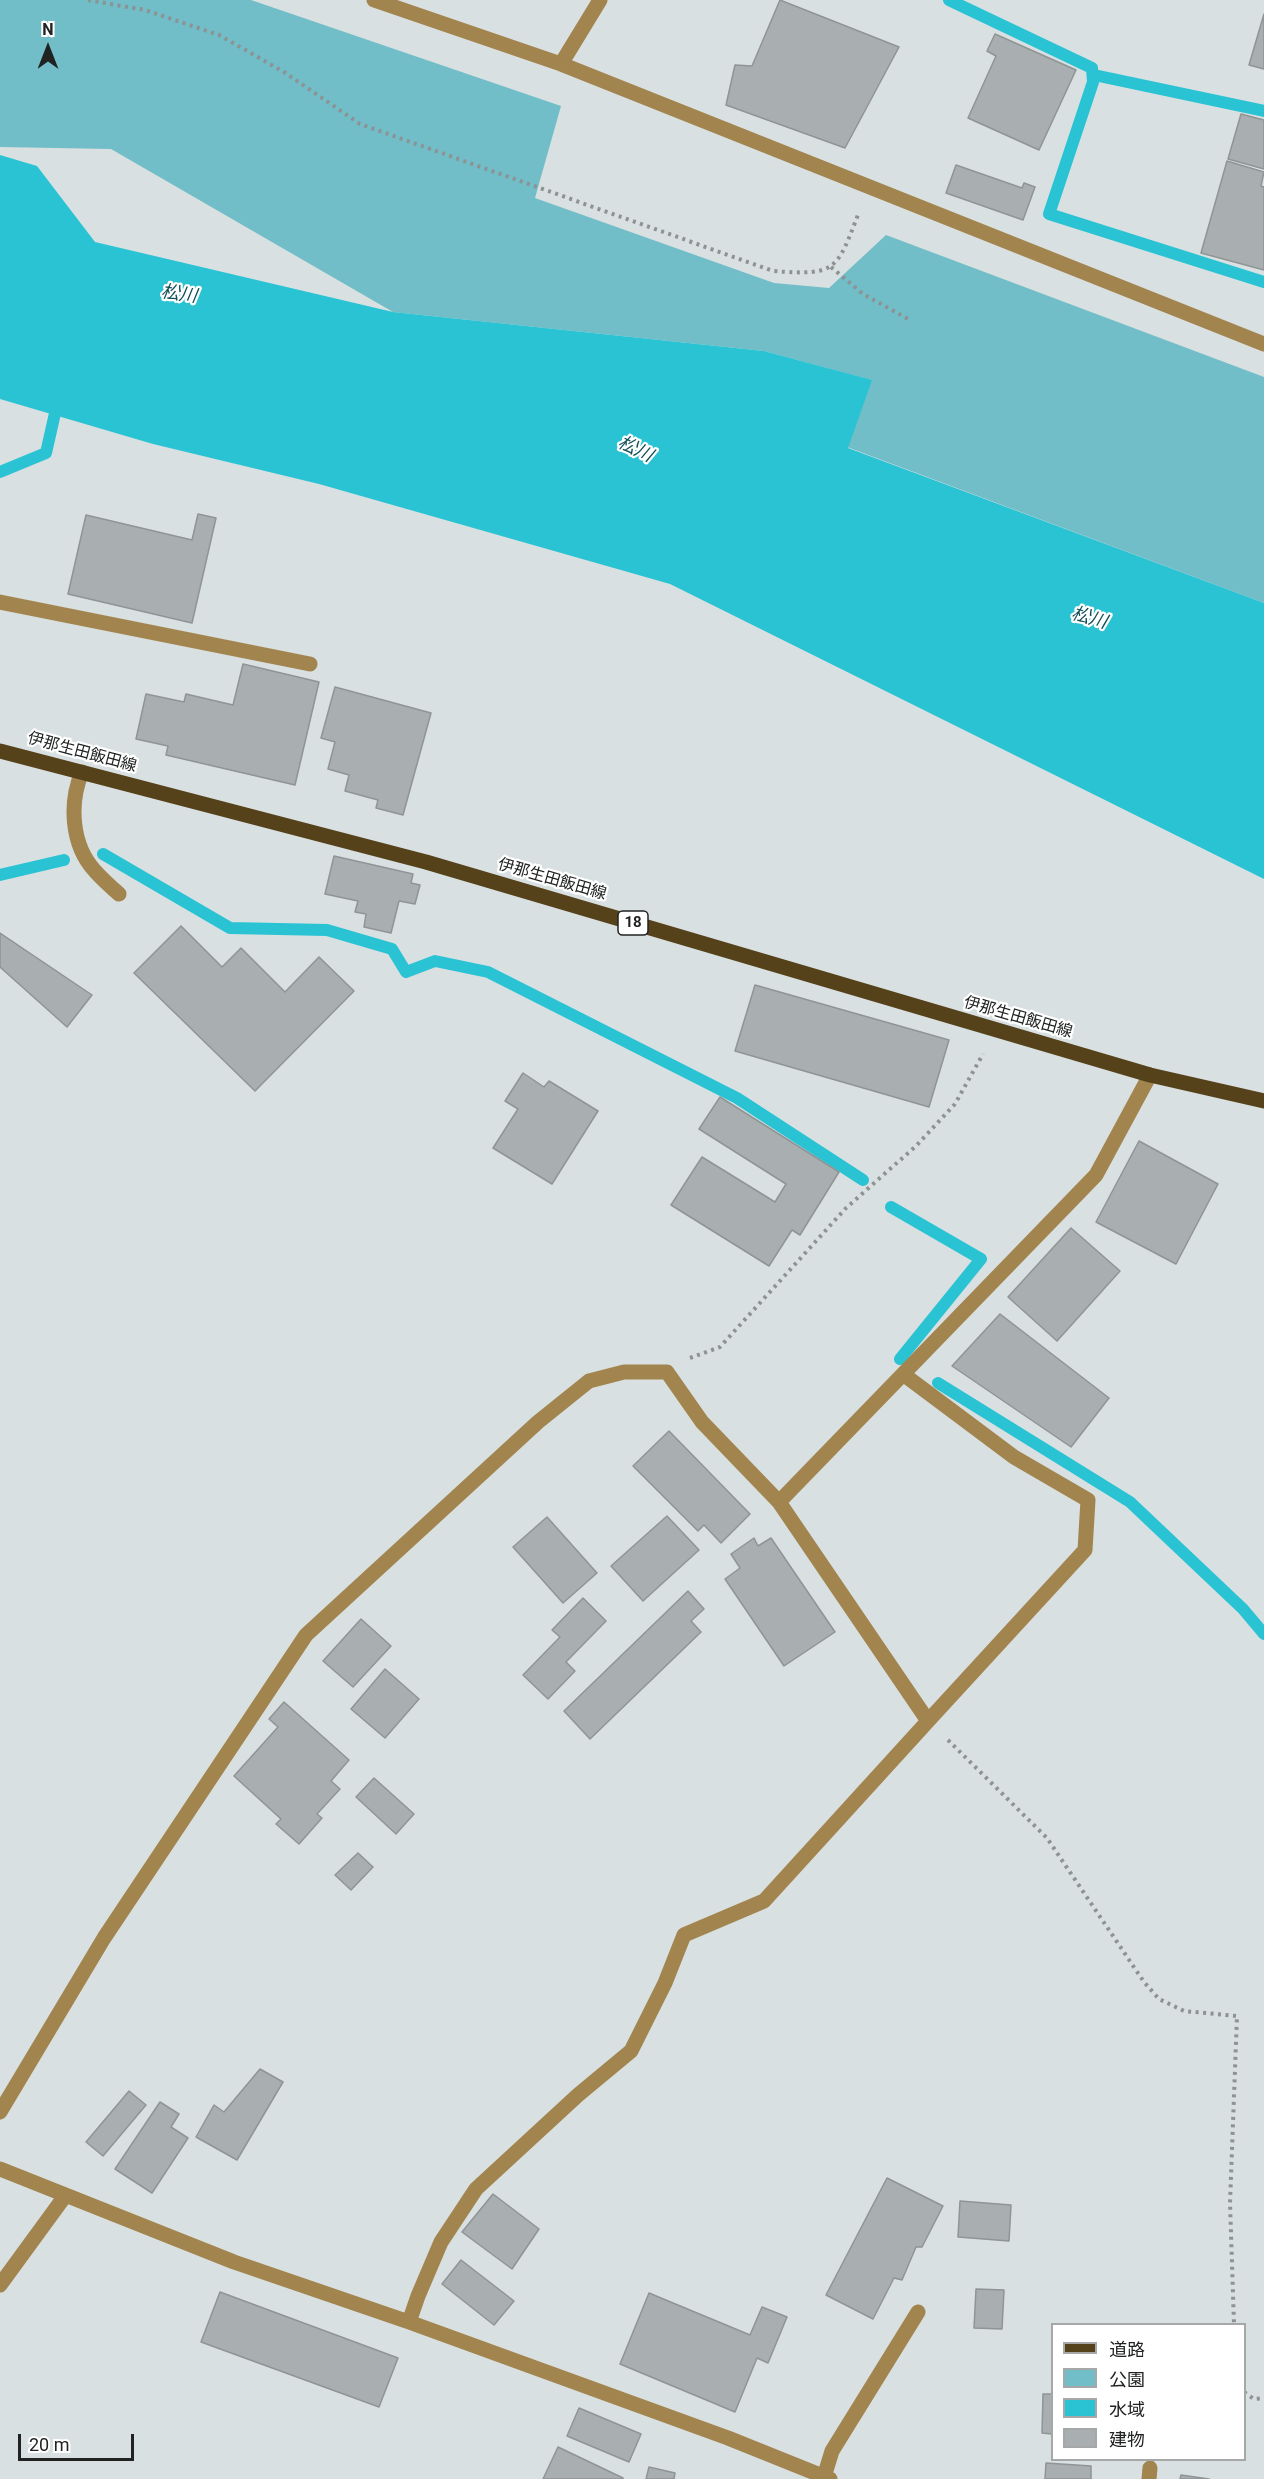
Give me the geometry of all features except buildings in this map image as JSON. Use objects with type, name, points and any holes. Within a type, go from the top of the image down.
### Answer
[{"type":"main road","name":"伊那生田飯田線","points":[[0,751],[426,862],[1150,1075],[1264,1101]]},
{"type":"street","points":[[374,0],[561,64],[1264,344]]},
{"type":"street","points":[[561,64],[600,0]]},
{"type":"street","points":[[0,602],[310,664]]},
{"type":"street","points":[[82,772],[77,785],[74,825],[81,848],[93,869],[119,894]]},
{"type":"street","points":[[779,1502],[1096,1175],[1150,1075]]},
{"type":"street","points":[[0,2112],[104,1938],[306,1635],[538,1422],[589,1381],[624,1372],[667,1372],[702,1422],[779,1502],[928,1721]]},
{"type":"street","points":[[409,2322],[417,2296],[441,2242],[476,2189],[578,2095],[631,2051],[665,1983],[684,1935],[764,1901],[1085,1550],[1088,1500],[1014,1457],[903,1374]]},
{"type":"street","points":[[0,2169],[234,2262],[409,2322],[728,2438],[827,2478],[832,2451],[918,2312]]},
{"type":"street","points":[[0,2284],[65,2196]]},
{"type":"path","points":[[88,0],[145,9],[219,35],[284,72],[360,124],[773,271],[810,274],[831,267],[845,250],[869,187]]},
{"type":"path","points":[[831,267],[863,294],[910,320]]},
{"type":"path","points":[[667,1372],[682,1360],[720,1347],[846,1208],[916,1146],[955,1104],[996,1030]]},
{"type":"path","points":[[928,1721],[1047,1838],[1144,1982],[1159,1999],[1184,2011],[1237,2016],[1230,2203],[1234,2323]]},
{"type":"path","points":[[1246,2393],[1254,2399],[1264,2398]]},
{"type":"green space","points":[[0,0],[251,0],[561,106],[535,198],[774,283],[829,288],[886,235],[1264,377],[1264,603],[847,447],[871,380],[764,351],[393,312],[111,149],[0,147]]},
{"type":"water","name":"松川","points":[[0,155],[37,166],[95,242],[393,312],[764,351],[872,380],[848,448],[1264,603],[1264,879],[670,584],[319,484],[153,444],[0,399]]},
{"type":"waterway","points":[[949,0],[1092,68],[1093,82],[1049,214],[1264,282]]},
{"type":"waterway","points":[[1094,75],[1264,111]]},
{"type":"waterway","points":[[0,472],[46,453],[58,400]]},
{"type":"waterway","points":[[103,854],[230,928],[327,930],[392,949],[406,972],[435,961],[488,972],[737,1098],[863,1180]]},
{"type":"waterway","points":[[0,875],[64,860]]},
{"type":"waterway","points":[[891,1207],[981,1259],[900,1359]]},
{"type":"waterway","points":[[938,1383],[1130,1502],[1243,1609],[1264,1634]]}]
